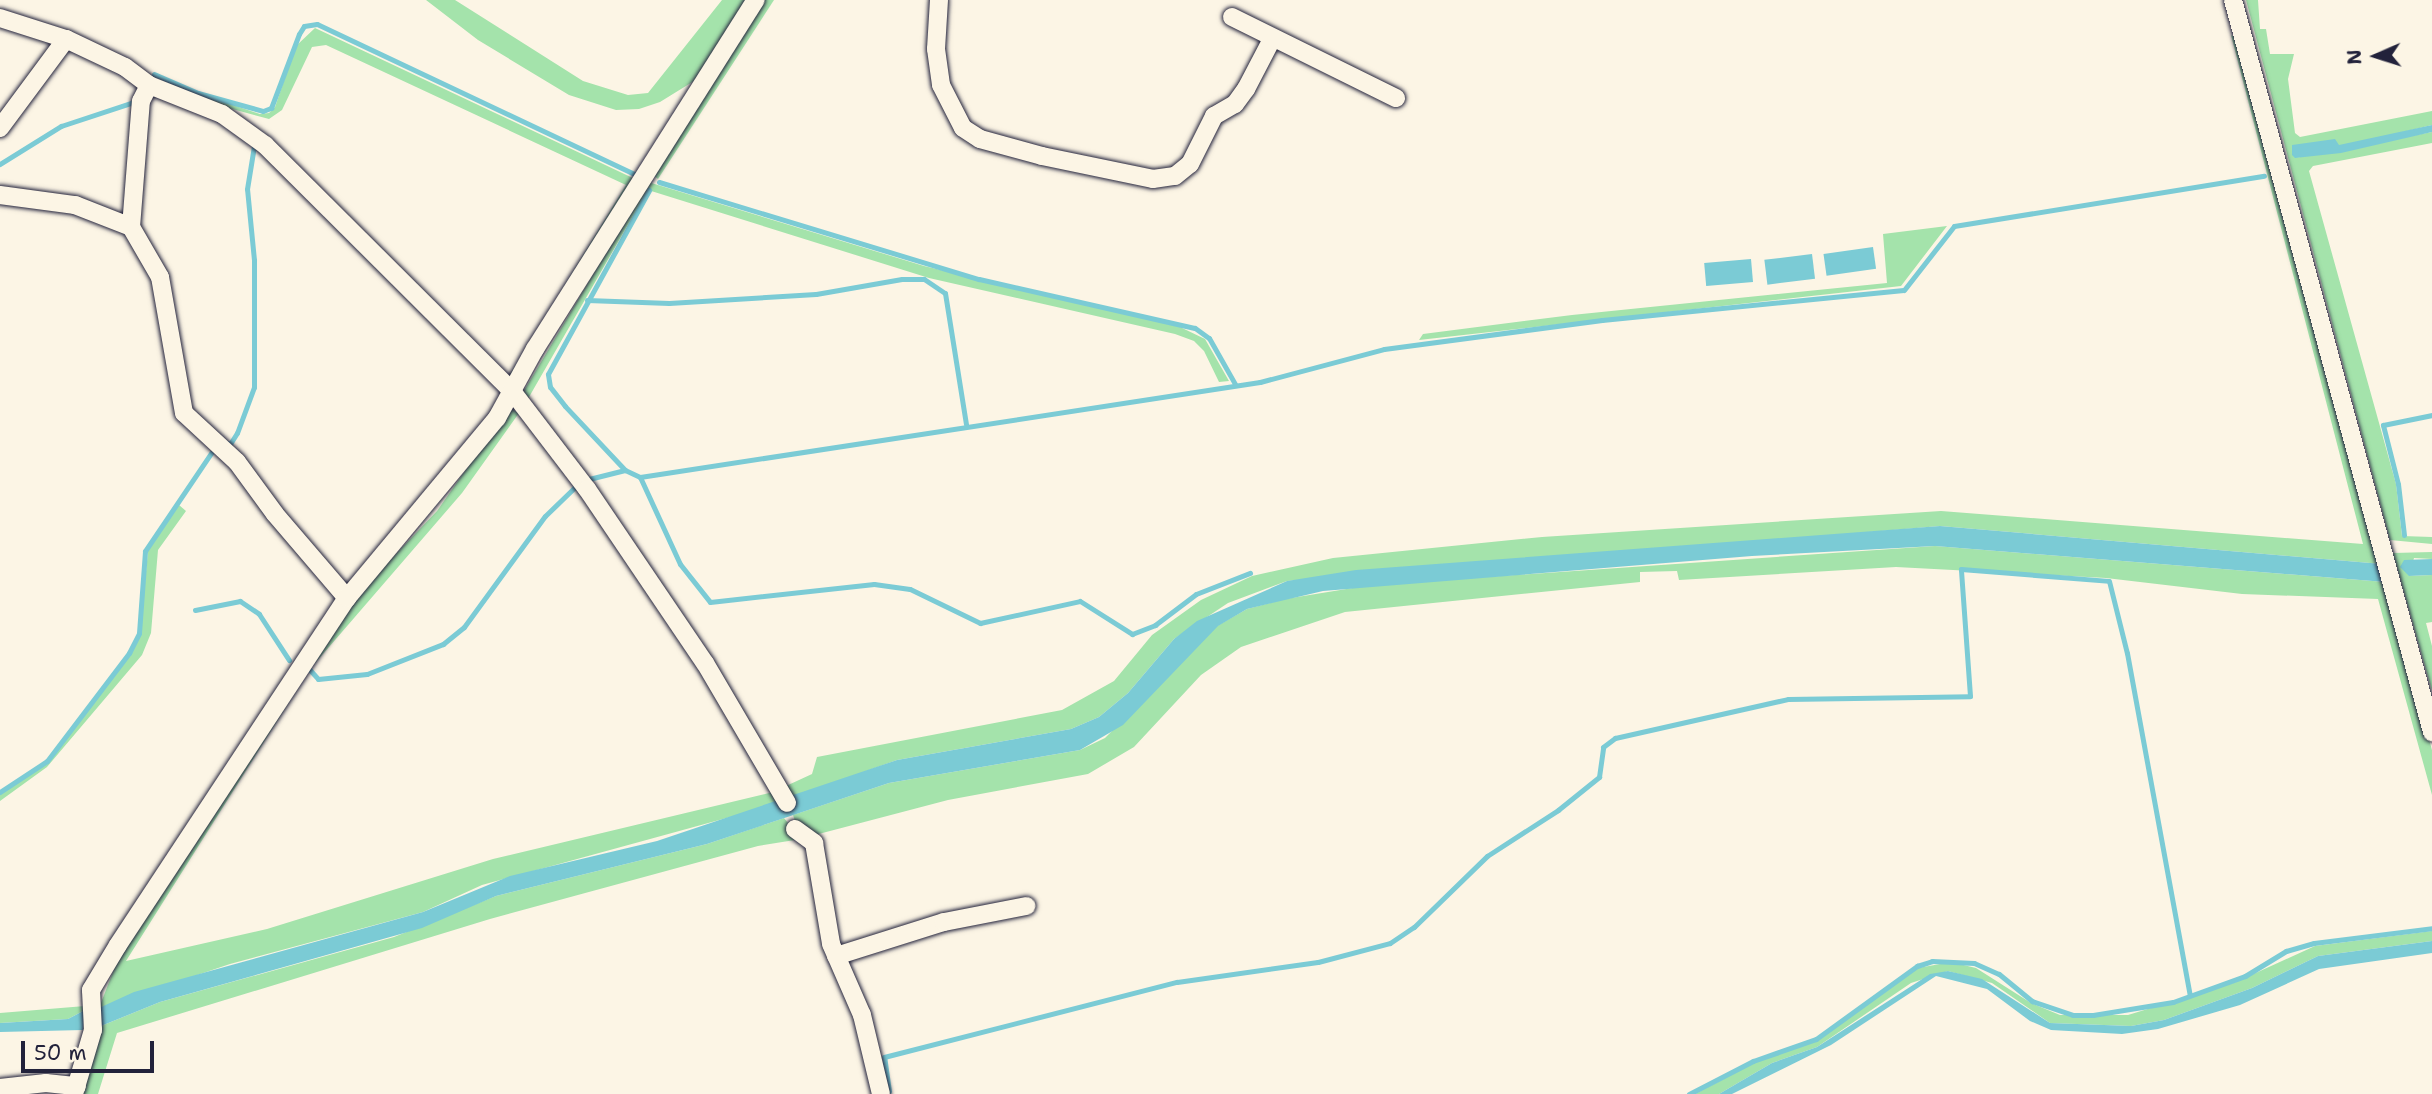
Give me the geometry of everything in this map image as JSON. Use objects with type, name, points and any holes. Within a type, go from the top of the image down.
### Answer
[{"type":"street","points":[[0,1088],[46,1083],[75,1090],[93,1030],[91,990],[118,945],[346,598],[458,468],[512,391],[756,0]]},
{"type":"street","points":[[939,0],[936,49],[941,85],[963,128],[980,139],[1029,153],[1107,173],[1153,179],[1175,176],[1190,164],[1214,116],[1235,104],[1246,89],[1272,39]]},
{"type":"street","points":[[2229,2],[2432,733]]},
{"type":"street","points":[[1232,17],[1396,98]]},
{"type":"street","points":[[0,18],[66,39],[125,67],[149,85],[222,114],[265,145],[512,391],[587,489],[621,546],[705,663],[788,803]]},
{"type":"street","points":[[0,128],[66,39]]},
{"type":"street","points":[[149,85],[141,101],[131,227],[160,277],[184,413],[237,461],[275,514],[346,598]]},
{"type":"street","points":[[0,195],[75,205],[131,227]]},
{"type":"street","points":[[795,829],[814,843],[836,956],[862,1015],[881,1094]]},
{"type":"street","points":[[836,956],[944,922],[1026,906]]},
{"type":"green space","points":[[426,0],[455,0],[583,81],[628,95],[648,93],[722,0],[747,0],[694,81],[660,102],[639,109],[616,110],[569,95],[478,40]]},
{"type":"green space","points":[[765,0],[774,0],[658,179],[654,176]]},
{"type":"green space","points":[[2246,0],[2258,0],[2260,29],[2266,29],[2270,54],[2294,54],[2288,79],[2295,133],[2300,137],[2432,111],[2432,125],[2295,158],[2432,132],[2432,143],[2313,166],[2309,171],[2396,484],[2402,536],[2432,537],[2432,544],[2390,540]]},
{"type":"green space","points":[[315,28],[637,180],[516,375],[509,376],[626,185],[326,45],[312,47],[282,110],[269,119],[207,102],[156,79],[260,114],[269,113],[275,107],[296,46]]},
{"type":"green space","points":[[2231,35],[2240,41],[2382,564],[1940,526],[1287,581],[1228,603],[1174,639],[1128,693],[1099,717],[1071,729],[897,760],[763,808],[482,885],[423,912],[230,964],[99,1008],[118,959],[351,601],[437,511],[509,408],[519,413],[462,493],[310,669],[126,961],[267,929],[493,859],[773,792],[812,774],[817,757],[1062,710],[1114,681],[1152,635],[1201,600],[1252,576],[1333,558],[1542,537],[1941,511],[2363,544]]},
{"type":"green space","points":[[648,182],[924,266],[1180,327],[1205,339],[1229,381],[1219,382],[1204,351],[1194,341],[1175,334],[929,278],[648,190],[525,404],[522,394]]},
{"type":"green space","points":[[1947,226],[1901,286],[1419,340],[1423,334],[1572,315],[1887,283],[1883,234]]},
{"type":"green space","points":[[179,505],[186,511],[158,550],[151,633],[142,655],[47,767],[0,801],[0,794],[47,761],[130,655],[140,634],[148,551]]},
{"type":"green space","points":[[1935,546],[2385,582],[2432,750],[2432,795],[2378,599],[2242,594],[2106,578],[1896,567],[1679,580],[1677,571],[1640,572],[1640,582],[1345,612],[1241,647],[1201,675],[1134,747],[1088,774],[948,800],[811,836],[797,827],[793,815],[889,783],[1080,750],[1105,738],[1217,626],[1247,609],[1285,599],[1371,585]]},
{"type":"green space","points":[[2432,552],[2432,559],[2414,558],[2409,576],[2432,575],[2432,622],[2426,623],[2432,646],[2432,691],[2393,553]]},
{"type":"green space","points":[[784,818],[801,839],[758,846],[490,919],[117,1033],[98,1094],[82,1094],[101,1026],[160,1002],[394,937],[496,896],[707,844]]},
{"type":"green space","points":[[2432,931],[2432,941],[2318,956],[2252,988],[2164,1020],[2131,1026],[2050,1023],[1992,983],[1948,971],[1911,983],[1817,1047],[1772,1063],[1719,1094],[1695,1094],[1754,1063],[1817,1041],[1918,968],[1951,962],[1976,968],[2031,1003],[2060,1015],[2128,1015],[2236,982],[2315,946]]},
{"type":"green space","points":[[85,1006],[85,1010],[68,1019],[0,1023],[0,1013]]},
{"type":"water","points":[[2432,125],[2432,132],[2341,153],[2295,158],[2292,155],[2292,145],[2335,139],[2339,145]]},
{"type":"water","points":[[1873,247],[1876,269],[1827,276],[1823,254]]},
{"type":"water","points":[[1812,254],[1815,279],[1767,285],[1764,260]]},
{"type":"water","points":[[1751,259],[1753,282],[1706,286],[1704,263]]},
{"type":"water","points":[[1940,526],[2382,564],[2385,582],[1935,546],[1752,556],[1323,591],[1247,609],[1218,626],[1123,725],[1080,750],[889,783],[707,844],[496,896],[422,928],[160,1002],[101,1026],[99,1008],[134,992],[423,912],[510,876],[657,841],[897,760],[1071,729],[1099,717],[1128,693],[1174,639],[1197,621],[1287,581],[1356,570]]},
{"type":"water","points":[[2432,559],[2432,575],[2409,576],[2400,567],[2404,560]]},
{"type":"water","points":[[2432,941],[2432,953],[2319,969],[2240,1005],[2158,1029],[2122,1034],[2051,1030],[2030,1021],[1987,989],[1936,976],[1831,1045],[1732,1094],[1719,1094],[1772,1063],[1817,1047],[1930,974],[1948,971],[1982,979],[2050,1023],[2131,1026],[2164,1020],[2252,988],[2318,956]]},
{"type":"water","points":[[85,1010],[83,1030],[0,1032],[0,1023],[68,1019]]},
{"type":"waterway","points":[[154,74],[198,93],[263,111],[271,108],[299,34],[304,26],[317,24],[634,174]]},
{"type":"waterway","points":[[0,164],[61,126],[134,102]]},
{"type":"waterway","points":[[220,441],[230,444],[237,433],[254,387],[254,260],[247,189],[254,146]]},
{"type":"waterway","points":[[589,479],[625,470],[640,477],[1260,382],[1384,349],[1602,320],[1904,290],[1954,226],[2264,176]]},
{"type":"waterway","points":[[659,182],[979,279],[1195,328],[1209,338],[1235,384]]},
{"type":"waterway","points":[[625,470],[565,406],[550,387],[548,374],[649,190]]},
{"type":"waterway","points":[[587,300],[669,303],[816,294],[902,279],[924,279],[945,293],[966,424]]},
{"type":"waterway","points":[[2404,535],[2398,484],[2383,425],[2432,415]]},
{"type":"waterway","points":[[0,792],[47,761],[129,653],[139,633],[145,551],[211,453]]},
{"type":"waterway","points":[[640,477],[680,564],[710,602],[874,584],[910,589],[980,623],[1080,601],[1132,634],[1155,625],[1196,594],[1250,573]]},
{"type":"waterway","points":[[310,670],[318,679],[367,674],[443,644],[464,627],[545,516],[575,487]]},
{"type":"waterway","points":[[889,1091],[884,1057],[1177,982],[1318,962],[1390,943],[1414,927],[1487,856],[1558,810],[1599,777],[1603,747],[1615,738],[1788,699],[1970,696],[1961,569],[2109,581],[2127,653],[2190,995]]},
{"type":"waterway","points":[[195,610],[240,601],[259,614],[289,660]]},
{"type":"waterway","points":[[1689,1094],[1753,1061],[1816,1039],[1917,966],[1932,961],[1974,963],[1999,974],[2032,1001],[2073,1015],[2093,1015],[2173,1002],[2245,976],[2286,951],[2314,943],[2432,928]]}]
